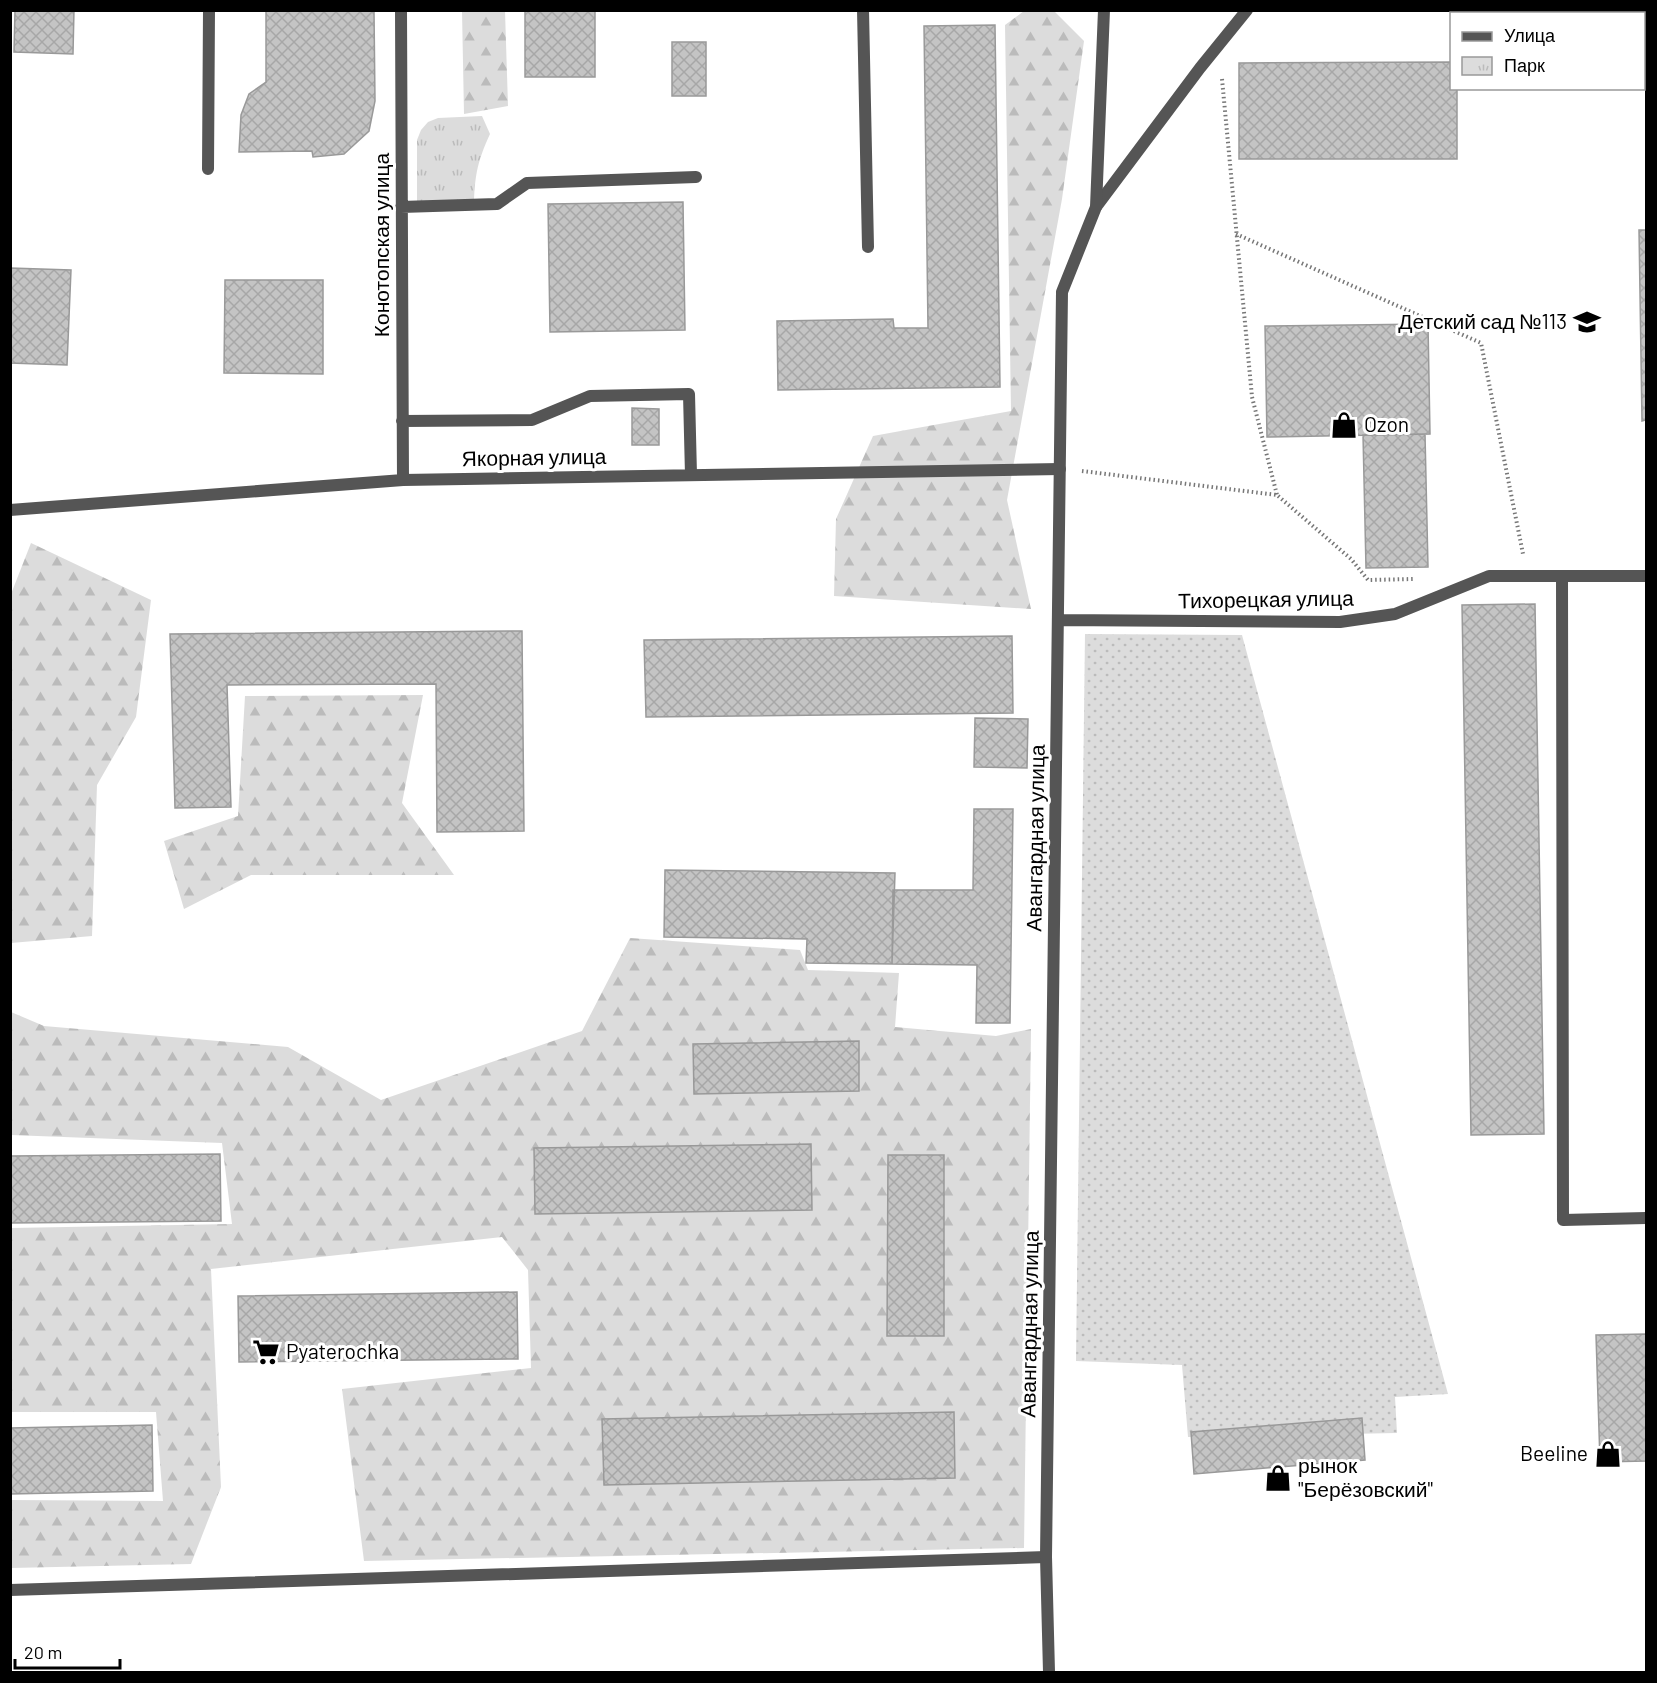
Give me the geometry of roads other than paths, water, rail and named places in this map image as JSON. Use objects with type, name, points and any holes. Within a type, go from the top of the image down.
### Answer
[{"type":"street","points":[[208,169],[209,10]]},
{"type":"street","name":"Конотопская улица","points":[[400,10],[403,480]]},
{"type":"street","points":[[863,10],[868,248]]},
{"type":"street","name":"Авангардная улица","points":[[1049,1672],[1047,1557],[1062,292],[1095,207],[1104,10]]},
{"type":"street","points":[[1095,207],[1247,10]]},
{"type":"street","points":[[401,207],[497,204],[526,183],[696,177]]},
{"type":"street","points":[[402,422],[532,420],[590,396],[689,394],[691,475]]},
{"type":"street","name":"Якорная улица","points":[[10,510],[403,480],[1060,469]]},
{"type":"street","name":"Тихорецкая улица","points":[[1058,620],[1340,622],[1395,614],[1489,576],[1647,576]]},
{"type":"street","points":[[1562,576],[1563,1220],[1647,1218]]},
{"type":"street","points":[[10,1590],[1047,1557]]},
{"type":"place","name":"Детский сад №113","points":[[1587,322]]},
{"type":"place","name":"Ozon","points":[[1344,425]]},
{"type":"place","name":"Pyaterochka","points":[[266,1352]]},
{"type":"place","name":"Beeline","points":[[1608,1454]]},
{"type":"place","name":"рынок \"Берёзовский\"","points":[[1278,1478]]}]
